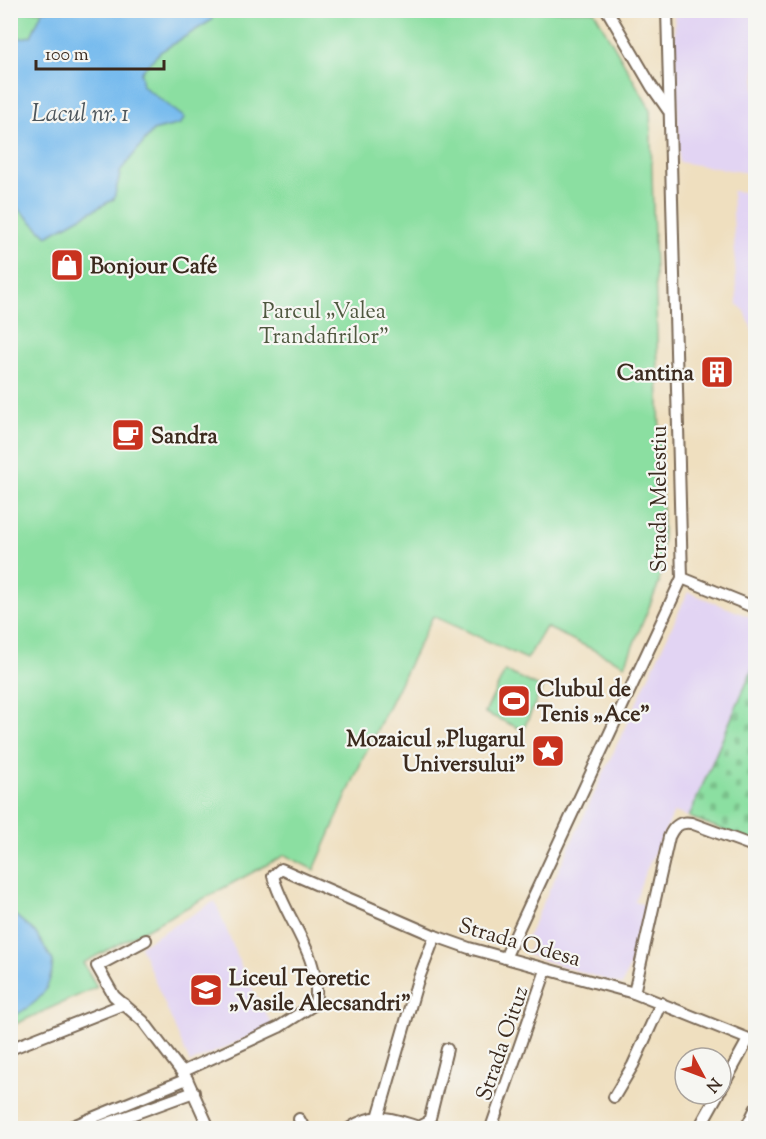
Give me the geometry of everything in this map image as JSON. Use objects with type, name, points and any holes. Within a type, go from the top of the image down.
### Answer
[{"type":"street","name":"Strada Melestiu","points":[[607,10],[668,110]]},
{"type":"street","name":"Strada Melestiu","points":[[505,958],[682,578],[667,10]]},
{"type":"street","points":[[682,578],[756,608]]},
{"type":"street","points":[[634,993],[669,837],[678,824],[691,823],[756,847]]},
{"type":"street","name":"Strada Odesa","points":[[184,1075],[279,1027],[315,1004],[317,986],[314,968],[275,882],[273,876],[278,870],[289,871],[435,936],[546,970],[634,993],[752,1041]]},
{"type":"street","points":[[375,1128],[417,983],[435,936]]},
{"type":"street","points":[[146,940],[97,966],[110,991],[143,1021],[184,1075],[209,1128]]},
{"type":"street","name":"Strada Oituz","points":[[491,1128],[546,970]]},
{"type":"street","points":[[10,1049],[124,1004]]},
{"type":"street","points":[[614,1097],[637,1057],[661,1004]]},
{"type":"street","points":[[733,1070],[752,1041]]},
{"type":"street","points":[[350,1128],[365,1119],[378,1116],[419,1126],[426,1125],[429,1122],[447,1050]]},
{"type":"street","points":[[68,1128],[184,1075]]},
{"type":"street","points":[[95,1128],[194,1092]]},
{"type":"street","points":[[699,1128],[711,1106]]},
{"type":"street","points":[[746,1128],[756,1108]]},
{"type":"shaded area","points":[[674,11],[755,11],[755,174],[679,162]]},
{"type":"shaded area","points":[[732,191],[755,193],[755,338],[745,311],[737,304]]},
{"type":"shaded area","points":[[688,592],[755,619],[755,663],[689,817],[674,812],[644,875],[635,902],[645,905],[636,950],[622,985],[527,955],[532,941],[527,938]]},
{"type":"shaded area","name":"Liceul Teoretic „Vasile Alecsandri”","points":[[215,901],[246,978],[273,1026],[190,1063],[140,946]]},
{"type":"green space","name":"Parcul „Valea Trandafirilor”","points":[[10,11],[594,11],[650,109],[663,534],[659,583],[625,665],[546,627],[527,659],[433,616],[364,756],[314,870],[285,855],[83,963],[97,987],[11,1026]]},
{"type":"green space","points":[[755,663],[755,842],[689,817]]},
{"type":"green space","name":"Clubul de Tenis „Ace”","points":[[505,671],[542,688],[523,730],[485,713]]},
{"type":"water","name":"Lacul nr. 1","points":[[43,10],[211,11],[212,20],[160,52],[141,72],[143,86],[185,118],[180,124],[153,131],[121,170],[114,199],[47,236],[10,201],[11,40],[31,36]]},
{"type":"water","points":[[10,911],[35,932],[53,961],[49,981],[41,996],[28,1008],[11,1017]]},
{"type":"place","name":"Bonjour Café","points":[[67,265]]},
{"type":"place","name":"Cantina","points":[[717,372]]},
{"type":"place","name":"Sandra","points":[[128,435]]},
{"type":"place","name":"Clubul de Tenis „Ace”","points":[[514,701]]},
{"type":"place","name":"Mozaicul „Plugarul Universului”","points":[[548,751]]},
{"type":"place","name":"Liceul Teoretic „Vasile Alecsandri”","points":[[206,990]]}]
